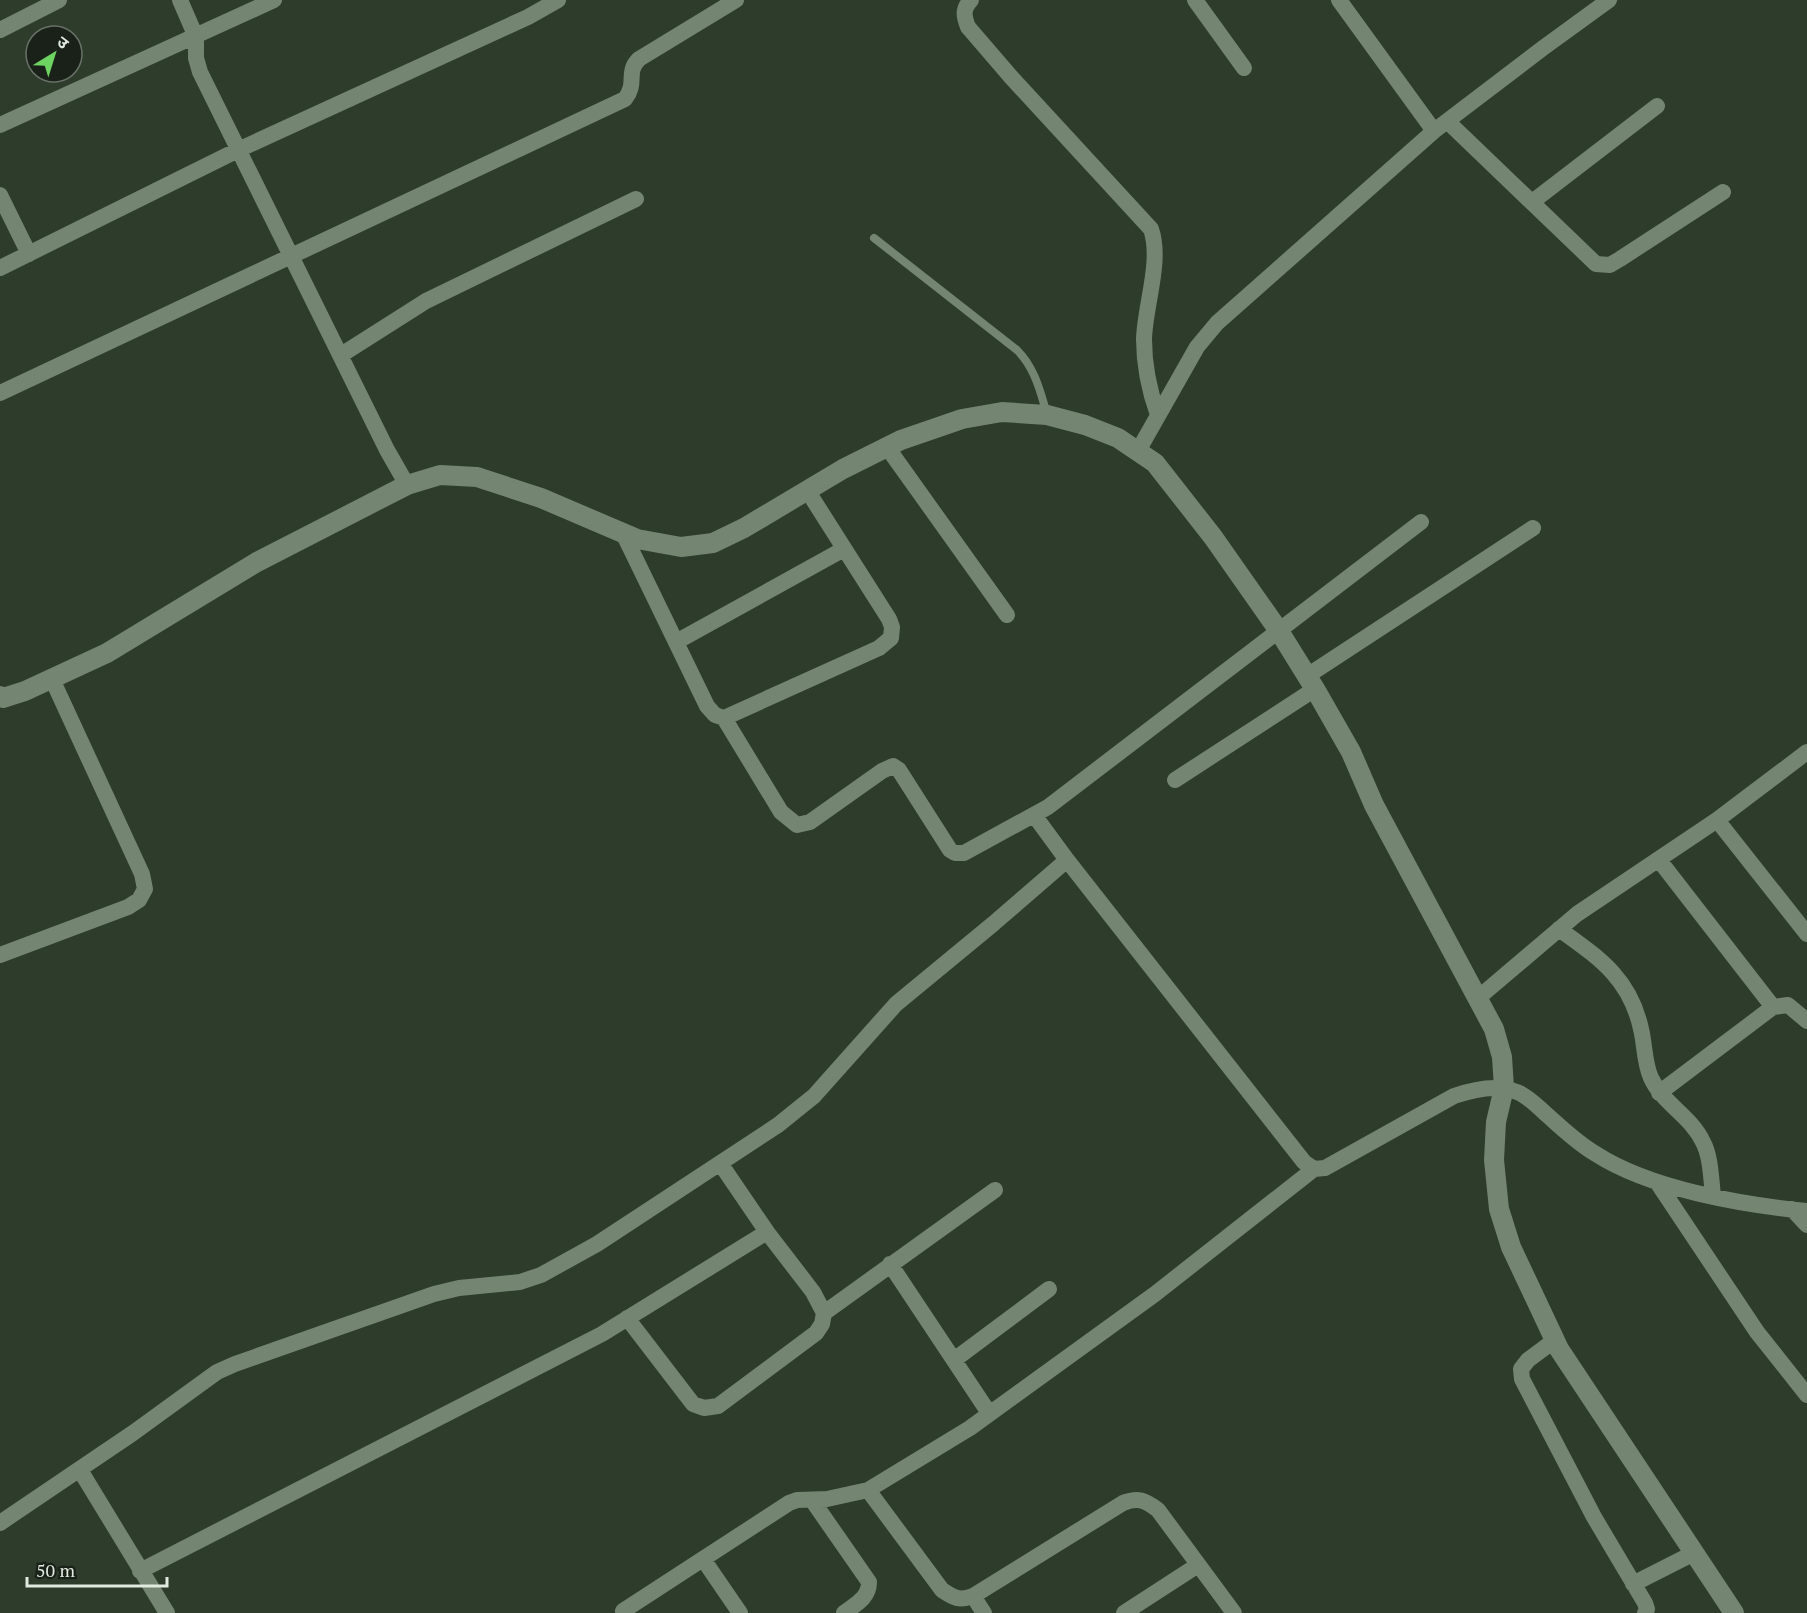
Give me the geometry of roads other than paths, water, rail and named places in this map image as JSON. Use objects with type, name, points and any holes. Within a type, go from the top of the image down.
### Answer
[{"type":"street","points":[[0,30],[59,0]]},
{"type":"street","points":[[180,0],[196,37],[196,58],[200,72],[396,468],[407,485]]},
{"type":"street","points":[[0,125],[274,0]]},
{"type":"street","points":[[0,268],[238,150],[528,17],[558,0]]},
{"type":"street","points":[[0,393],[626,99],[631,91],[631,71],[639,58],[736,0]]},
{"type":"street","points":[[971,0],[964,12],[968,27],[1151,229],[1155,250],[1144,338],[1145,369],[1155,407]]},
{"type":"street","points":[[1195,0],[1244,68]]},
{"type":"street","points":[[1339,0],[1441,126],[1532,202],[1596,264],[1610,265],[1723,192]]},
{"type":"street","points":[[1138,451],[1155,407],[1181,375],[1197,346],[1217,323],[1441,126],[1610,0]]},
{"type":"street","points":[[1532,202],[1657,106]]},
{"type":"street","points":[[0,195],[29,254]]},
{"type":"street","points":[[341,355],[426,301],[636,199]]},
{"type":"street","points":[[0,696],[3,698],[25,691],[107,653],[257,562],[407,485],[440,476],[477,477],[541,498],[638,539],[681,547],[713,543],[744,528],[843,469],[901,440],[962,419],[1002,412],[1047,415],[1118,438],[1155,463],[1213,537],[1279,631],[1351,752],[1374,805],[1494,1029],[1502,1057],[1504,1088],[1496,1122],[1494,1160],[1499,1209],[1511,1247],[1555,1340],[1734,1613]]},
{"type":"street","points":[[887,447],[1007,615]]},
{"type":"street","points":[[623,533],[707,706],[715,716],[724,718],[879,648],[891,638],[892,627],[889,619],[807,490]]},
{"type":"street","points":[[724,718],[781,812],[797,825],[810,822],[888,766],[893,766],[899,770],[950,850],[955,853],[964,852],[1048,807],[1421,522]]},
{"type":"street","points":[[1175,780],[1311,682],[1533,528]]},
{"type":"street","points":[[676,642],[844,549]]},
{"type":"street","points":[[0,955],[128,908],[139,900],[145,889],[142,874],[52,679]]},
{"type":"street","points":[[1478,998],[1577,914],[1717,820],[1807,752]]},
{"type":"street","points":[[1035,815],[1067,860],[1304,1162],[1314,1169]]},
{"type":"street","points":[[1717,820],[1807,934]]},
{"type":"street","points":[[0,1523],[80,1470],[217,1372],[434,1294],[459,1288],[520,1282],[541,1275],[597,1244],[801,1108],[896,1004],[1067,860]]},
{"type":"street","points":[[1659,860],[1773,1007]]},
{"type":"street","points":[[1559,929],[1598,957],[1623,984],[1636,1010],[1650,1077],[1659,1093],[1690,1124],[1704,1142],[1713,1196]]},
{"type":"street","points":[[1659,1093],[1773,1007],[1788,1005],[1805,1014]]},
{"type":"street","points":[[623,1611],[789,1503],[797,1500],[837,1498],[868,1490],[970,1428],[1155,1294],[1314,1169],[1325,1168],[1454,1096],[1469,1091],[1504,1088],[1520,1092],[1580,1144],[1599,1156],[1657,1182],[1752,1205],[1800,1210],[1807,1225]]},
{"type":"street","points":[[627,1317],[693,1404],[711,1409],[816,1333],[822,1324],[824,1313],[813,1292],[767,1232],[720,1163]]},
{"type":"street","points":[[1657,1182],[1757,1332],[1807,1395]]},
{"type":"street","points":[[824,1313],[995,1190]]},
{"type":"street","points":[[140,1571],[591,1339],[767,1232]]},
{"type":"street","points":[[890,1264],[989,1413]]},
{"type":"street","points":[[954,1360],[1049,1289]]},
{"type":"street","points":[[1555,1340],[1528,1360],[1521,1370],[1522,1379],[1594,1517],[1647,1609],[1645,1613]]},
{"type":"street","points":[[80,1470],[167,1613]]},
{"type":"street","points":[[868,1490],[942,1590],[954,1598],[963,1600],[1123,1503],[1135,1498],[1146,1501],[1158,1510],[1234,1613]]},
{"type":"street","points":[[812,1500],[869,1582],[869,1591],[862,1600],[844,1613]]},
{"type":"street","points":[[1633,1584],[1694,1553]]},
{"type":"street","points":[[703,1559],[740,1613]]},
{"type":"street","points":[[1124,1613],[1198,1564]]},
{"type":"street","points":[[973,1596],[984,1613]]},
{"type":"lane","points":[[874,238],[1024,357],[1036,378],[1047,415]]}]
